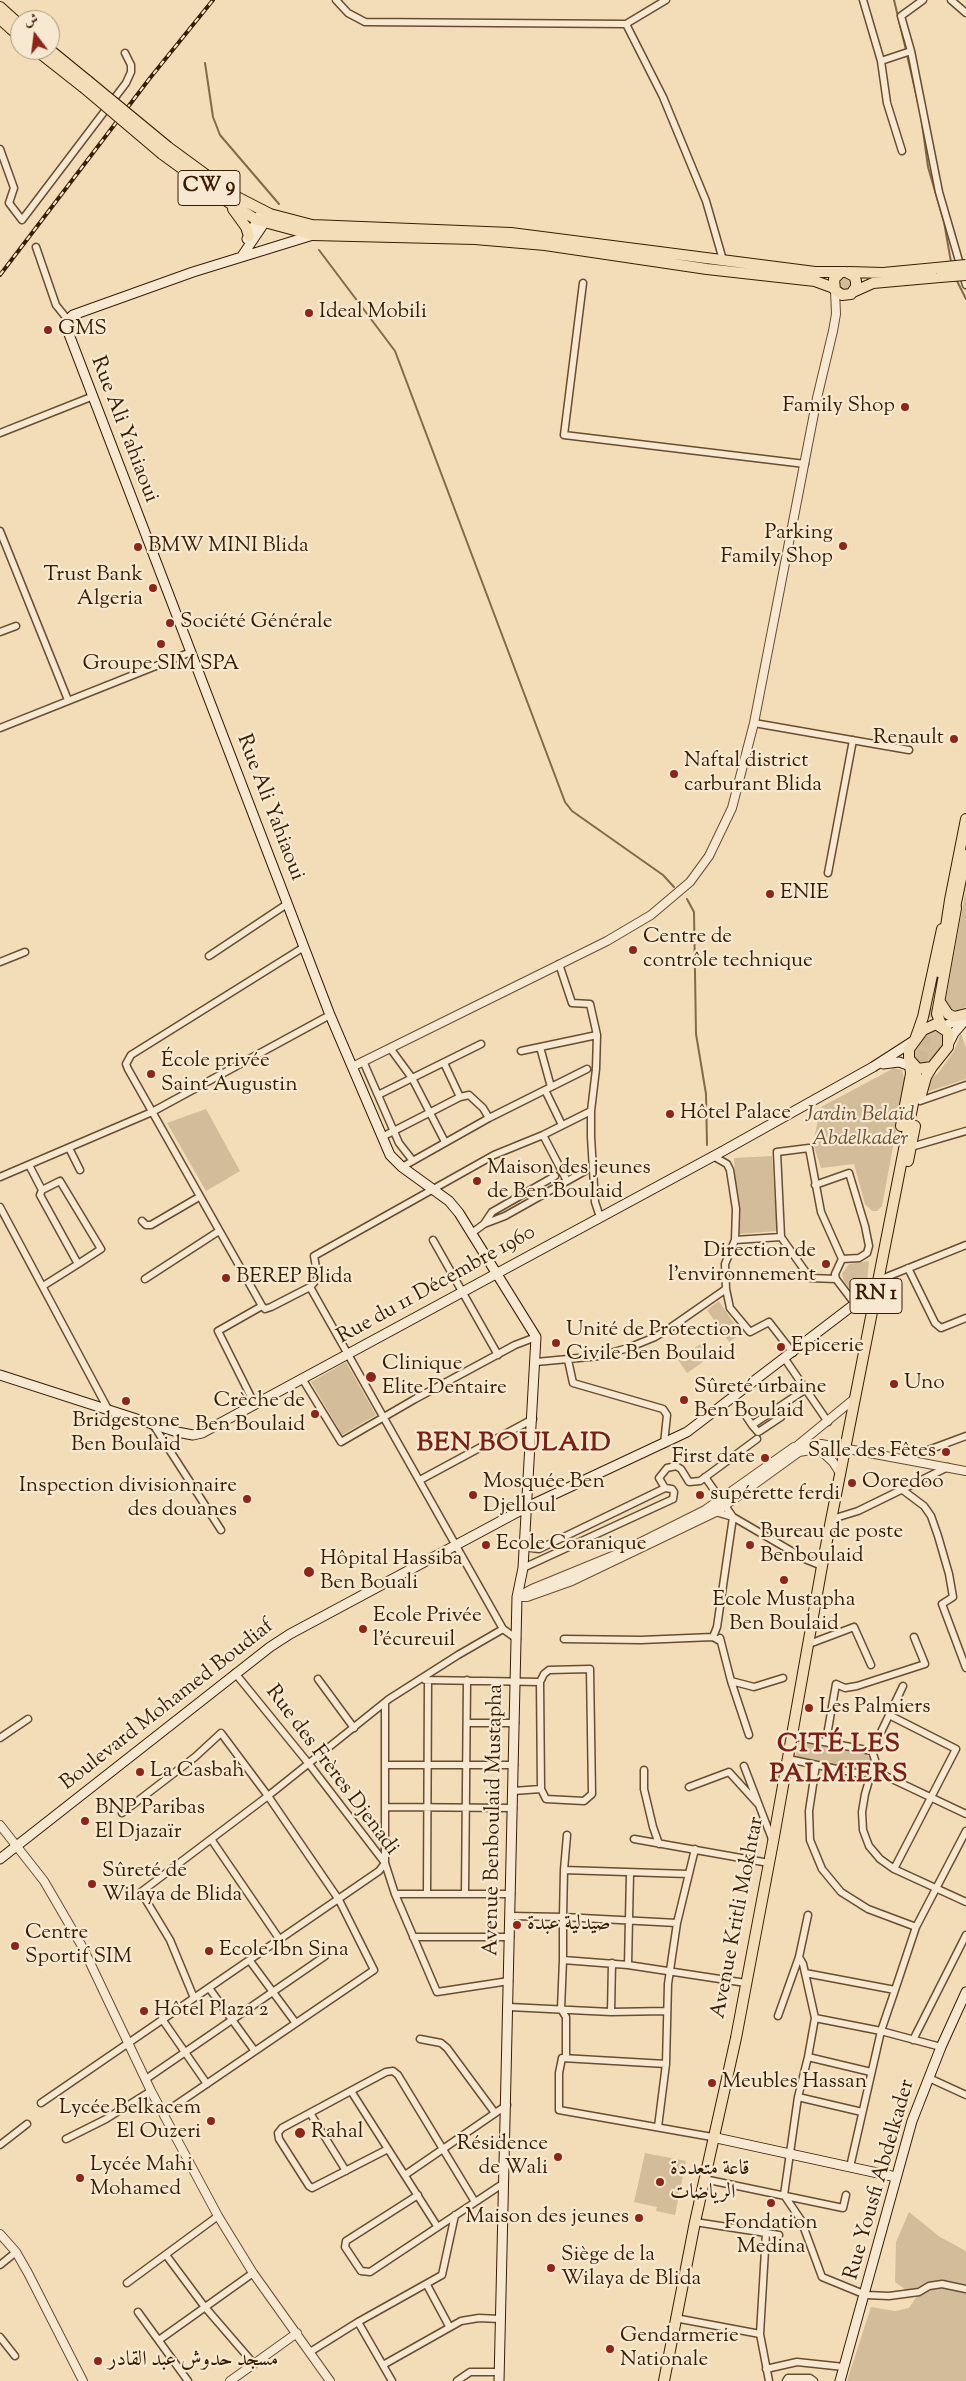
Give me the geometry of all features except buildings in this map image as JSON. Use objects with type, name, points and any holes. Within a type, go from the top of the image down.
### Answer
[{"type":"main road","points":[[0,7],[10,16]]},
{"type":"main road","points":[[0,19],[10,28]]},
{"type":"main road","name":"CW 9","points":[[50,60],[85,84]]},
{"type":"main road","name":"CW 9","points":[[60,60],[85,84],[228,202],[261,222]]},
{"type":"main road","points":[[165,150],[235,196],[266,212],[312,225],[511,233],[807,271],[966,274]]},
{"type":"main road","points":[[228,202],[242,220],[249,236]]},
{"type":"main road","points":[[242,256],[266,212]]},
{"type":"main road","points":[[261,222],[313,235],[475,239],[545,245],[707,269],[815,280],[842,295],[852,293],[874,283],[938,273],[966,265]]},
{"type":"main road","points":[[242,256],[249,236],[261,222]]},
{"type":"main road","points":[[68,320],[73,315],[242,256],[313,235]]},
{"type":"main road","points":[[834,289],[834,279],[844,273]]},
{"type":"main road","points":[[844,273],[856,281],[852,293]]},
{"type":"main road","name":"Rue Ali Yahiaoui","points":[[68,320],[68,336],[287,904],[330,1015],[390,1155],[402,1167],[449,1201],[472,1232],[497,1272]]},
{"type":"main road","points":[[942,1027],[936,1005],[939,972],[954,899],[966,819]]},
{"type":"main road","points":[[966,855],[923,1017],[908,1054],[914,1069],[923,1070],[932,1067],[954,1033],[966,1019]]},
{"type":"main road","points":[[936,1005],[951,944],[954,899]]},
{"type":"main road","points":[[936,1005],[954,1017],[966,1014]]},
{"type":"main road","points":[[942,1027],[966,1014]]},
{"type":"main road","points":[[915,1040],[927,1027],[936,1024],[948,1032],[948,1045]]},
{"type":"main road","name":"Rue du 11 Décembre 1960","points":[[0,1375],[154,1426],[193,1435],[202,1433],[303,1380],[497,1272],[713,1156],[873,1067],[915,1040]]},
{"type":"main road","name":"Rue du 11 Décembre 1960","points":[[873,1067],[894,1061],[914,1069]]},
{"type":"main road","name":"RN 1","points":[[895,1192],[902,1178],[912,1147],[920,1101],[926,1077],[932,1067]]},
{"type":"main road","name":"RN 1","points":[[895,1192],[896,1154],[914,1069]]},
{"type":"main road","name":"Avenue Kritli Mokhtar","points":[[664,2381],[674,2318],[746,1983],[822,1566],[895,1192]]},
{"type":"main road","points":[[497,1272],[536,1337]]},
{"type":"main road","name":"Boulevard Mohamed Boudiaf","points":[[0,1859],[235,1673],[290,1634],[527,1508],[687,1432],[793,1353],[878,1284]]},
{"type":"main road","name":"Avenue Benboulaid Mustapha","points":[[499,2377],[507,2105],[516,1640],[533,1419],[536,1337]]},
{"type":"main road","name":"Rue Yousfi Abdelkader","points":[[840,2381],[866,2295],[912,2121],[940,2047],[966,1992]]},
{"type":"main road","points":[[712,2138],[896,2176]]},
{"type":"street","points":[[336,0],[348,13],[365,22],[626,24],[666,0]]},
{"type":"street","points":[[862,0],[881,61],[887,103],[902,151]]},
{"type":"street","points":[[923,0],[901,16],[911,51],[939,192],[966,284]]},
{"type":"street","points":[[951,0],[966,13]]},
{"type":"street","points":[[626,24],[663,97],[706,201],[723,260]]},
{"type":"street","points":[[881,61],[911,51]]},
{"type":"street","points":[[0,149],[14,188],[10,203],[22,220],[126,83],[131,72],[131,65],[125,53]]},
{"type":"street","points":[[36,247],[56,305],[68,320]]},
{"type":"street","points":[[584,282],[564,435],[805,464]]},
{"type":"street","points":[[352,1067],[559,964],[651,915],[690,882],[709,856],[727,820],[742,775],[754,723],[836,314],[834,289]]},
{"type":"street","points":[[836,314],[852,293]]},
{"type":"street","points":[[0,433],[92,397]]},
{"type":"street","points":[[0,531],[68,700]]},
{"type":"street","points":[[0,632],[16,626]]},
{"type":"street","points":[[0,728],[191,652]]},
{"type":"street","points":[[754,723],[909,750]]},
{"type":"street","points":[[828,873],[853,740]]},
{"type":"street","points":[[209,956],[287,904]]},
{"type":"street","points":[[304,947],[131,1055],[126,1064],[199,1197],[265,1309],[310,1287],[318,1278],[314,1256],[494,1155],[591,1111]]},
{"type":"street","points":[[0,962],[24,952]]},
{"type":"street","points":[[559,964],[572,1003],[590,1004],[597,1035],[596,1069],[591,1111],[595,1202],[600,1217]]},
{"type":"street","points":[[0,1177],[152,1112],[330,1015]]},
{"type":"street","points":[[521,1051],[597,1035]]},
{"type":"street","points":[[378,1095],[481,1044]]},
{"type":"street","points":[[540,1046],[548,1088],[562,1125]]},
{"type":"street","points":[[390,1048],[412,1078],[445,1142]]},
{"type":"street","points":[[363,1061],[394,1131],[413,1161]]},
{"type":"street","points":[[444,1062],[460,1097]]},
{"type":"street","points":[[402,1167],[489,1118],[587,1069]]},
{"type":"street","points":[[920,1101],[966,1085]]},
{"type":"street","points":[[382,1137],[460,1097],[469,1095],[483,1108],[489,1118]]},
{"type":"street","points":[[912,1147],[966,1131]]},
{"type":"street","points":[[543,1134],[567,1181]]},
{"type":"street","points":[[69,1148],[80,1170]]},
{"type":"street","points":[[836,1279],[810,1278],[781,1237],[778,1152],[809,1148],[821,1212],[842,1260]]},
{"type":"street","points":[[713,1156],[727,1164],[730,1170],[736,1209],[735,1240],[725,1264],[726,1289],[730,1308],[746,1330],[754,1332],[769,1322],[793,1353]]},
{"type":"street","points":[[29,1164],[42,1190],[40,1195],[78,1264]]},
{"type":"street","points":[[472,1232],[484,1224],[505,1216],[585,1171]]},
{"type":"street","points":[[815,1185],[849,1173],[865,1226],[868,1246],[864,1256],[842,1260]]},
{"type":"street","points":[[484,1224],[492,1212],[555,1176]]},
{"type":"street","points":[[42,1190],[60,1182],[101,1249],[43,1286]]},
{"type":"street","points":[[142,1221],[146,1225],[151,1225],[199,1197]]},
{"type":"street","points":[[0,1207],[110,1412]]},
{"type":"street","points":[[145,1279],[219,1232]]},
{"type":"street","points":[[735,1240],[781,1237]]},
{"type":"street","points":[[434,1240],[498,1355]]},
{"type":"street","points":[[878,1284],[908,1268],[966,1245]]},
{"type":"street","points":[[842,1260],[835,1274],[836,1279],[855,1304]]},
{"type":"street","points":[[908,1268],[935,1323],[942,1328],[966,1318]]},
{"type":"street","points":[[310,1287],[503,1629],[516,1640]]},
{"type":"street","points":[[536,1362],[600,1356],[655,1337],[726,1289]]},
{"type":"street","points":[[255,1405],[218,1331],[262,1306]]},
{"type":"street","points":[[303,1380],[341,1442],[498,1355],[536,1337]]},
{"type":"street","points":[[785,1359],[828,1422]]},
{"type":"street","points":[[568,1360],[573,1383],[663,1409],[667,1414],[664,1444]]},
{"type":"street","points":[[742,1410],[752,1425],[806,1389]]},
{"type":"street","points":[[518,1597],[527,1597],[572,1581],[716,1512],[723,1504],[828,1422],[854,1399]]},
{"type":"street","points":[[420,1480],[533,1419]]},
{"type":"street","points":[[154,1426],[221,1530]]},
{"type":"street","points":[[903,1460],[966,1436]]},
{"type":"street","points":[[523,1568],[673,1498],[674,1492],[665,1488],[659,1478],[666,1468],[676,1466],[681,1469],[689,1482],[700,1481],[757,1439]]},
{"type":"street","points":[[794,1447],[819,1444],[844,1452]]},
{"type":"street","points":[[819,1449],[833,1462],[840,1474]]},
{"type":"street","points":[[518,1597],[532,1588],[615,1555],[723,1504],[799,1452],[819,1449],[966,1470]]},
{"type":"street","points":[[832,1519],[858,1511],[904,1491],[948,1467]]},
{"type":"street","points":[[704,1477],[733,1517],[717,1627],[713,1637]]},
{"type":"street","points":[[524,1547],[539,1548],[665,1488]]},
{"type":"street","points":[[904,1491],[924,1506],[931,1516],[950,1574],[953,1598],[942,1604],[966,1668]]},
{"type":"street","points":[[716,1512],[733,1517],[805,1559],[822,1566]]},
{"type":"street","points":[[717,1627],[730,1681],[749,1735]]},
{"type":"street","points":[[809,1644],[854,1627],[871,1665]]},
{"type":"street","points":[[194,1998],[170,1940],[141,1892],[268,1796],[384,1703],[425,1680],[503,1629]]},
{"type":"street","points":[[564,1639],[641,1640],[713,1637],[720,1641]]},
{"type":"street","points":[[826,1741],[836,1684],[845,1688],[857,1686],[925,1664],[914,1637]]},
{"type":"street","points":[[588,1669],[591,1671],[592,1794],[584,1801],[546,1799],[541,1789],[540,1682],[544,1674],[549,1670],[588,1669]]},
{"type":"street","name":"Rue des Frères Djenadi","points":[[235,1673],[309,1764],[385,1863],[395,1894],[437,1992],[509,1982]]},
{"type":"street","points":[[730,1681],[754,1687],[783,1678]]},
{"type":"street","points":[[318,1679],[354,1728]]},
{"type":"street","points":[[425,1680],[540,1682]]},
{"type":"street","points":[[425,1680],[429,1764],[427,1894]]},
{"type":"street","points":[[465,1894],[467,1680]]},
{"type":"street","points":[[903,1686],[872,1751],[876,1760],[865,1794],[863,1830],[868,1846],[880,1859],[894,1869],[966,1902]]},
{"type":"street","points":[[41,2103],[379,1871],[385,1863],[384,1703]]},
{"type":"street","points":[[889,1715],[956,1749],[894,1869]]},
{"type":"street","points":[[0,1738],[28,1719]]},
{"type":"street","points":[[467,1723],[515,1723]]},
{"type":"street","points":[[122,1814],[195,1757],[221,1733],[268,1796],[339,1900],[374,1970],[164,2112]]},
{"type":"street","points":[[792,1736],[872,1751]]},
{"type":"street","points":[[788,1759],[861,1774],[873,1770],[966,1814]]},
{"type":"street","points":[[385,1764],[514,1765]]},
{"type":"street","points":[[816,1765],[809,1811],[810,1840],[822,1869],[841,1892],[868,1909],[916,1928]]},
{"type":"street","points":[[744,1766],[773,1842]]},
{"type":"street","points":[[644,1770],[644,1788],[659,1844]]},
{"type":"street","points":[[689,1787],[729,1772],[760,1805]]},
{"type":"street","points":[[513,1791],[541,1789]]},
{"type":"street","points":[[385,1807],[513,1808]]},
{"type":"street","points":[[0,1825],[44,1881],[83,1948],[151,2091],[164,2112],[218,2216],[253,2272],[330,2381]]},
{"type":"street","points":[[850,2167],[881,2031],[916,1928],[966,1831]]},
{"type":"street","points":[[566,2058],[566,2017],[561,2010],[564,1870],[567,1835]]},
{"type":"street","points":[[211,1839],[280,1940]]},
{"type":"street","points":[[634,1839],[769,1863]]},
{"type":"street","points":[[658,2127],[666,2064],[666,2011],[670,1971],[688,1874],[695,1849]]},
{"type":"street","points":[[564,1870],[688,1874]]},
{"type":"street","points":[[628,1965],[630,1873]]},
{"type":"street","points":[[395,1894],[511,1894]]},
{"type":"street","points":[[778,2016],[799,1957],[808,1914]]},
{"type":"street","points":[[510,1916],[678,1923]]},
{"type":"street","points":[[913,2040],[966,1935]]},
{"type":"street","points":[[413,1937],[510,1937]]},
{"type":"street","points":[[146,2079],[325,1956]]},
{"type":"street","points":[[799,1957],[805,1973],[815,2018],[798,2097],[784,2195],[801,2220],[822,2277],[866,2295],[889,2296],[920,2292],[928,2286],[942,2284],[966,2289]]},
{"type":"street","points":[[563,1960],[628,1965],[746,1983]]},
{"type":"street","points":[[250,1961],[295,2022]]},
{"type":"street","points":[[611,2012],[612,1964]]},
{"type":"street","points":[[805,1973],[895,1990]]},
{"type":"street","points":[[209,1988],[254,2050]]},
{"type":"street","points":[[508,2008],[611,2012],[666,2011]]},
{"type":"street","points":[[815,2018],[881,2031],[940,2047]]},
{"type":"street","points":[[162,2019],[206,2084]]},
{"type":"street","points":[[420,2039],[440,2043],[448,2048],[495,2113]]},
{"type":"street","points":[[808,2057],[871,2072]]},
{"type":"street","points":[[666,2064],[562,2058],[559,2073],[559,2110],[712,2138]]},
{"type":"street","points":[[388,2149],[317,2187],[310,2188],[279,2139],[279,2130],[386,2072],[395,2073],[474,2202]]},
{"type":"street","points":[[929,2078],[966,2095]]},
{"type":"street","points":[[66,2139],[106,2119],[151,2091]]},
{"type":"street","points":[[350,2091],[437,2226]]},
{"type":"street","points":[[798,2097],[862,2112]]},
{"type":"street","points":[[405,2175],[507,2105]]},
{"type":"street","points":[[310,2113],[346,2171]]},
{"type":"street","points":[[0,2144],[27,2124]]},
{"type":"street","points":[[704,2179],[843,2208],[846,2195]]},
{"type":"street","points":[[418,2195],[348,2239],[345,2247],[361,2271],[367,2272],[504,2183]]},
{"type":"street","points":[[310,2352],[358,2322],[439,2279],[445,2271],[455,2215]]},
{"type":"street","points":[[127,2282],[218,2216]]},
{"type":"street","points":[[694,2222],[778,2235]]},
{"type":"street","points":[[766,2233],[760,2334],[769,2381]]},
{"type":"street","points":[[0,2234],[16,2252],[83,2381]]},
{"type":"street","points":[[0,2265],[16,2252]]},
{"type":"street","points":[[166,2255],[204,2306],[254,2364]]},
{"type":"street","points":[[159,2340],[253,2272]]},
{"type":"street","points":[[427,2285],[449,2326]]},
{"type":"street","points":[[138,2312],[188,2381]]},
{"type":"street","points":[[383,2364],[449,2326],[470,2318],[500,2319]]},
{"type":"street","points":[[674,2318],[760,2334]]},
{"type":"street","points":[[358,2322],[392,2381]]},
{"type":"street","points":[[230,2381],[297,2333]]},
{"type":"street","points":[[0,2337],[15,2356]]},
{"type":"street","points":[[766,2369],[797,2362],[844,2368]]},
{"type":"street","points":[[457,2381],[470,2372],[499,2377]]},
{"type":"street","points":[[786,2381],[788,2378],[810,2378],[814,2381]]},
{"type":"green space","points":[[847,278],[850,279],[850,289],[843,290],[840,289],[839,282],[840,279]]},
{"type":"green space","points":[[966,889],[966,1007],[953,1012],[945,1004]]},
{"type":"green space","points":[[932,1028],[940,1031],[945,1043],[930,1064],[916,1064],[912,1052],[924,1033]]},
{"type":"green space","points":[[961,1033],[966,1048],[966,1079],[927,1092],[929,1082],[939,1072],[954,1051]]},
{"type":"green space","name":"Jardin Belaïd Abdelkader","points":[[894,1068],[902,1070],[905,1082],[882,1206],[877,1211],[872,1211],[865,1204],[854,1164],[821,1168],[813,1143],[821,1107]]},
{"type":"green space","points":[[206,1109],[240,1171],[206,1191],[167,1123]]},
{"type":"green space","points":[[772,1156],[777,1231],[739,1234],[734,1158]]},
{"type":"green space","points":[[869,1261],[866,1291],[860,1296],[854,1295],[844,1281],[842,1274],[849,1264]]},
{"type":"green space","points":[[719,1301],[741,1334],[729,1342],[707,1310]]},
{"type":"green space","points":[[700,1344],[710,1357],[687,1373],[678,1360]]},
{"type":"green space","points":[[346,1362],[376,1415],[342,1435],[311,1382]]},
{"type":"green space","points":[[799,1740],[866,1754],[871,1759],[870,1764],[860,1770],[796,1756]]},
{"type":"green space","name":"قاعة متعددة الرياضات","points":[[645,2153],[686,2161],[675,2215],[656,2211],[657,2207],[634,2202]]},
{"type":"green space","points":[[909,2212],[940,2237],[966,2251],[966,2381],[847,2381],[871,2307],[895,2311],[909,2308],[919,2293],[910,2293],[895,2282],[896,2242]]},
{"type":"waterway","points":[[894,0],[906,50]]},
{"type":"waterway","points":[[907,55],[920,111]]},
{"type":"waterway","points":[[205,63],[213,117],[220,135],[279,204]]},
{"type":"waterway","points":[[921,116],[928,167],[944,222],[951,262]]},
{"type":"waterway","points":[[319,250],[395,351],[565,802],[572,811],[663,875],[674,887]]},
{"type":"waterway","points":[[956,279],[966,299]]},
{"type":"waterway","points":[[687,899],[694,912],[696,1034],[706,1094],[707,1145]]},
{"type":"tunnel","points":[[919,1076],[932,1008]]},
{"type":"railway","points":[[0,275],[150,78],[213,0]]},
{"type":"place","name":"Ideal Mobili","points":[[309,313]]},
{"type":"place","name":"GMS","points":[[48,330]]},
{"type":"place","name":"Family Shop","points":[[905,407]]},
{"type":"place","name":"Parking Family Shop","points":[[843,546]]},
{"type":"place","name":"BMW MINI Blida","points":[[138,547]]},
{"type":"place","name":"Trust Bank Algeria","points":[[153,588]]},
{"type":"place","name":"Société Générale","points":[[170,623]]},
{"type":"place","name":"Groupe SIM SPA","points":[[161,644]]},
{"type":"place","name":"Renault","points":[[954,739]]},
{"type":"place","name":"Naftal district carburant Blida","points":[[674,774]]},
{"type":"place","name":"ENIE","points":[[770,894]]},
{"type":"place","name":"Centre de contrôle technique","points":[[633,950]]},
{"type":"place","name":"École privée Saint Augustin","points":[[151,1074]]},
{"type":"place","name":"Hôtel Palace","points":[[670,1114]]},
{"type":"place","name":"Maison des jeunes de Ben Boulaid","points":[[477,1181]]},
{"type":"place","name":"Direction de l'environnement","points":[[826,1264]]},
{"type":"place","name":"BEREP Blida","points":[[226,1278]]},
{"type":"place","name":"Unité de Protection Civile Ben Boulaid","points":[[556,1343]]},
{"type":"place","name":"Epicerie","points":[[781,1347]]},
{"type":"place","name":"Clinique Elite Dentaire","points":[[371,1377]]},
{"type":"place","name":"Uno","points":[[894,1384]]},
{"type":"place","name":"Sûreté urbaine Ben Boulaid","points":[[684,1400]]},
{"type":"place","name":"Bridgestone Ben Boulaid","points":[[126,1401]]},
{"type":"place","name":"Crèche de Ben Boulaid","points":[[315,1414]]},
{"type":"place","name":"Salle des Fêtes","points":[[946,1452]]},
{"type":"place","name":"First date","points":[[765,1458]]},
{"type":"place","name":"Ooredoo","points":[[852,1483]]},
{"type":"place","name":"Mosquée Ben Djelloul","points":[[473,1495]]},
{"type":"place","name":"supérette ferdi","points":[[700,1495]]},
{"type":"place","name":"Inspection divisionnaire des douanes","points":[[247,1499]]},
{"type":"place","name":"Ecole Coranique","points":[[486,1545]]},
{"type":"place","name":"Bureau de poste Benboulaid","points":[[750,1545]]},
{"type":"place","name":"Hôpital Hassiba Ben Bouali","points":[[309,1572]]},
{"type":"place","name":"Ecole Mustapha Ben Boulaid","points":[[784,1580]]},
{"type":"place","name":"Ecole Privée l'écureuil","points":[[363,1629]]},
{"type":"place","name":"Les Palmiers","points":[[809,1708]]},
{"type":"place","name":"La Casbah","points":[[140,1772]]},
{"type":"place","name":"BNP Paribas El Djazaïr","points":[[85,1821]]},
{"type":"place","name":"Sûreté de Wilaya de Blida","points":[[92,1884]]},
{"type":"place","name":"صيدلية عبدة","points":[[517,1925]]},
{"type":"place","name":"Centre Sportif SIM","points":[[15,1946]]},
{"type":"place","name":"Ecole Ibn Sina","points":[[209,1951]]},
{"type":"place","name":"Hôtel Plaza 2","points":[[144,2011]]},
{"type":"place","name":"Meubles Hassan","points":[[712,2083]]},
{"type":"place","name":"Lycée Belkacem El Ouzeri","points":[[211,2121]]},
{"type":"place","name":"Rahal","points":[[300,2133]]},
{"type":"place","name":"Résidence de Wali","points":[[558,2157]]},
{"type":"place","name":"Lycée Mahi Mohamed","points":[[80,2178]]},
{"type":"place","name":"قاعة متعددة الرياضات","points":[[660,2182]]},
{"type":"place","name":"Fondation Medina","points":[[771,2203]]},
{"type":"place","name":"Maison des jeunes","points":[[639,2218]]},
{"type":"place","name":"Siège de la Wilaya de Blida","points":[[551,2268]]},
{"type":"place","name":"Gendarmerie Nationale","points":[[610,2349]]},
{"type":"place","name":"مسجد حدوش عبد القادر","points":[[98,2361]]},
{"type":"district","name":"BEN BOULAID","points":[[514,1446]]},
{"type":"district","name":"CITÉ LES PALMIERS","points":[[839,1762]]}]
